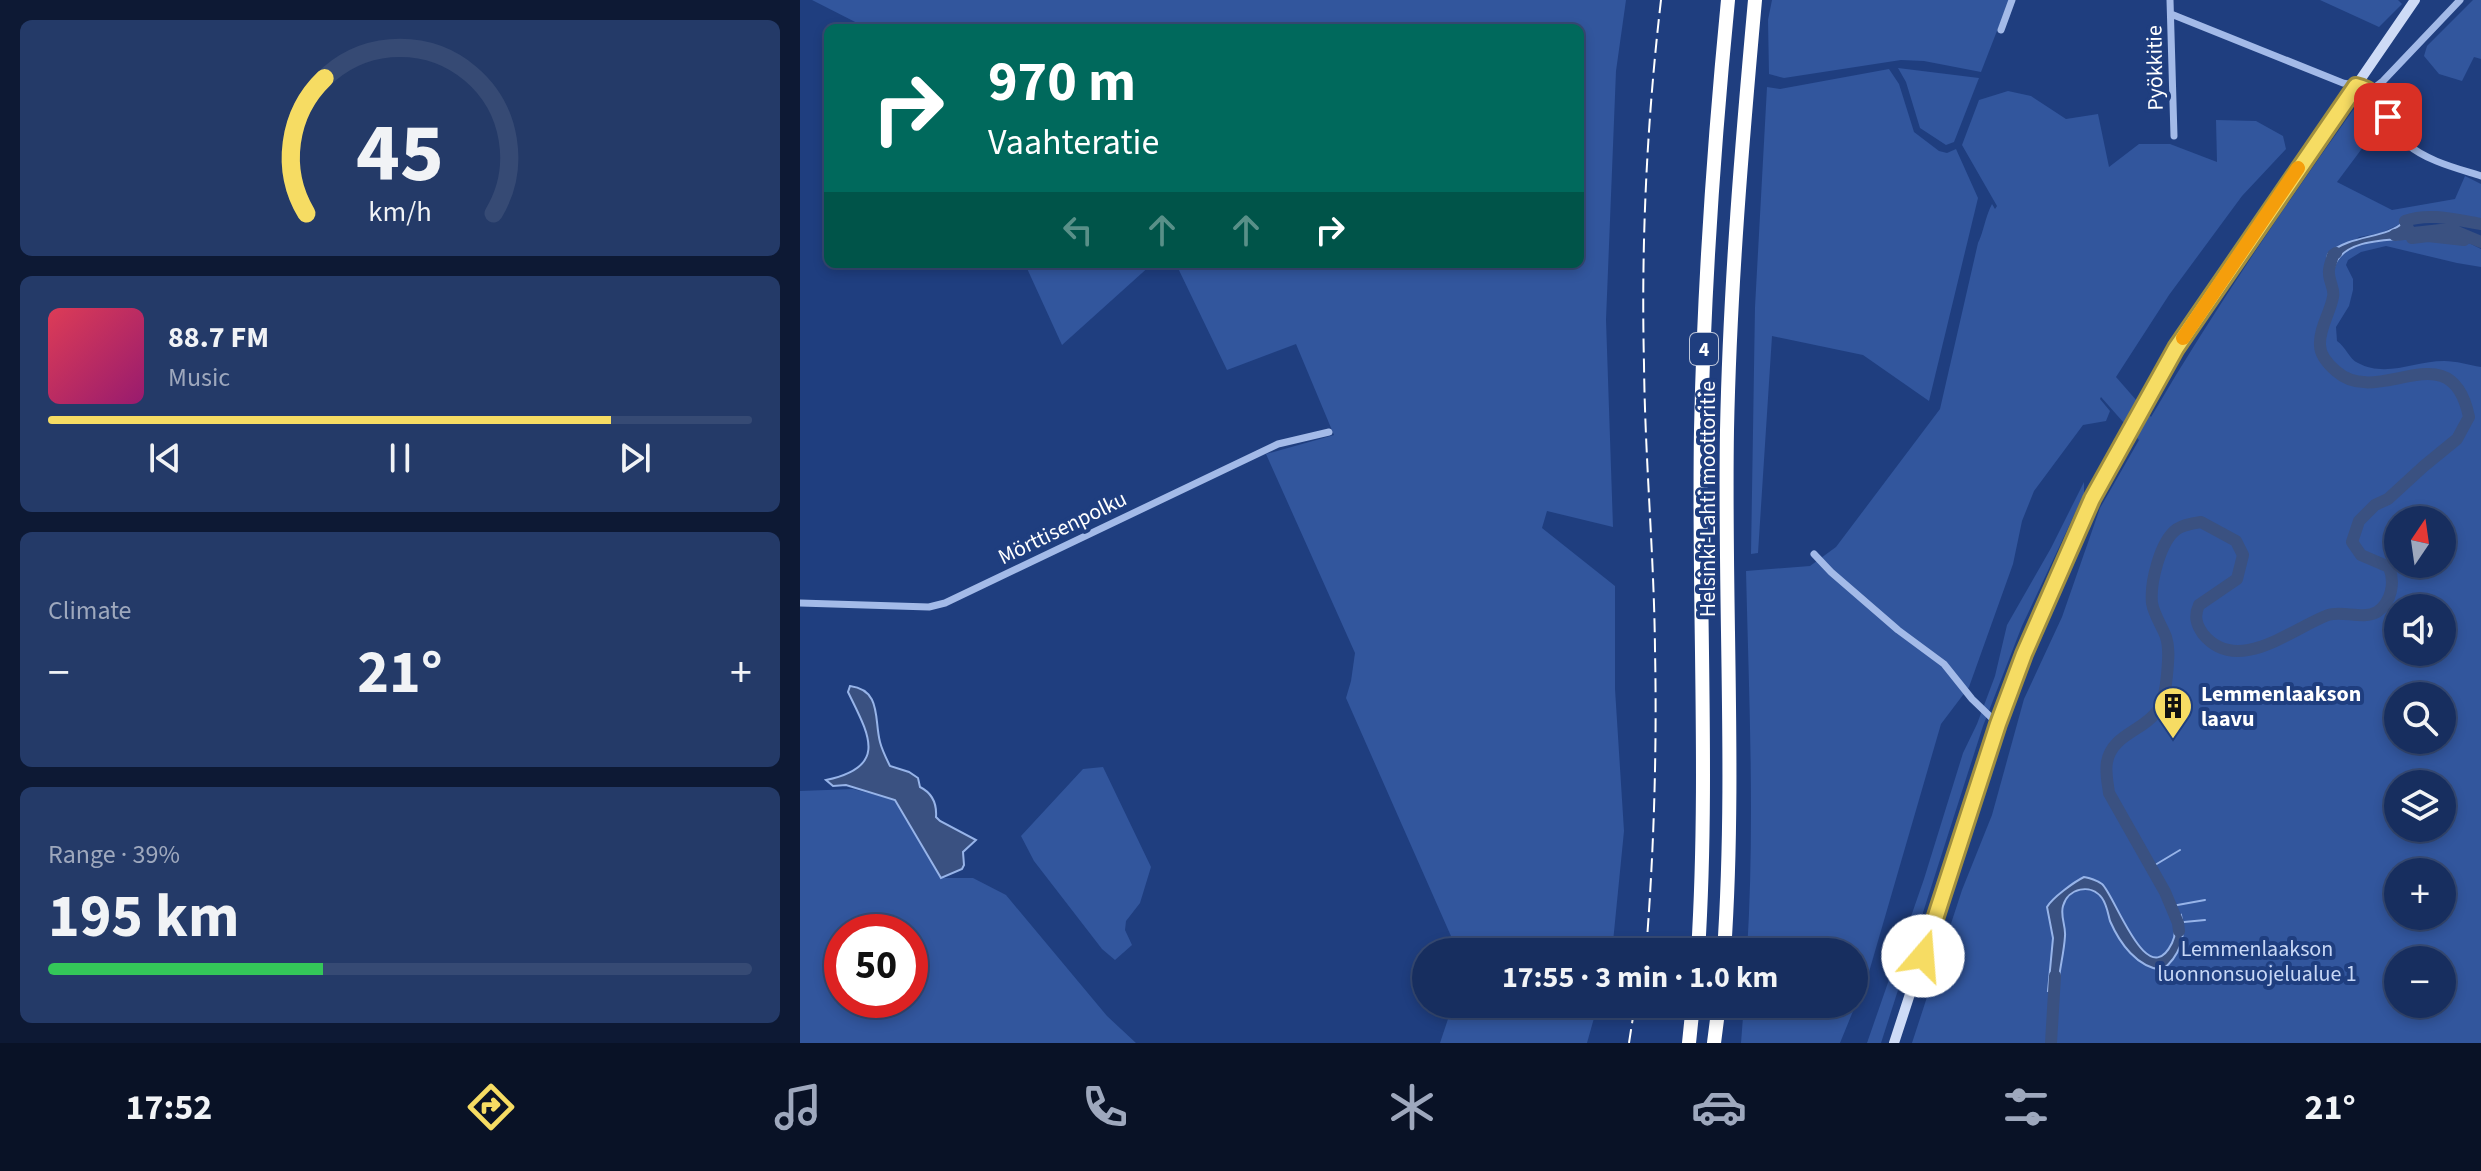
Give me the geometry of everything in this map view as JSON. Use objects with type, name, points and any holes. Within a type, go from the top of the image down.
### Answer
[{"type":"highway","name":"Helsinki-Lahti moottoritie","points":[[1698,938],[1703,799],[1701,430],[1716,125],[1728,0]]},
{"type":"highway","name":"Helsinki-Lahti moottoritie","points":[[1725,938],[1731,799],[1727,430],[1736,238],[1755,0]]},
{"type":"highway","points":[[1689,1043],[1692,1018]]},
{"type":"highway","points":[[1714,1043],[1717,1018]]},
{"type":"main road","points":[[1894,1043],[1998,724],[2032,631],[2092,499],[2176,348],[2415,0]]},
{"type":"street","points":[[2001,30],[2012,0]]},
{"type":"street","name":"Pyökkitie","points":[[2170,0],[2174,136]]},
{"type":"street","points":[[2370,91],[2460,0]]},
{"type":"street","points":[[2171,14],[2370,91],[2404,142],[2434,160],[2481,176]]},
{"type":"street","name":"Mörttisenpolku","points":[[800,603],[929,607],[945,603],[1278,444],[1329,432]]},
{"type":"street","points":[[1814,554],[1898,630],[1944,664],[1972,699],[1998,724]]},
{"type":"green space","points":[[812,0],[1626,0],[1616,71],[1606,320],[1613,527],[1547,511],[1542,528],[1615,586],[1615,689],[1624,831],[1613,938],[1452,938],[1346,698],[1355,653],[1266,454],[1334,435],[1296,344],[1227,370],[1178,268],[1584,268],[1584,24],[859,24]]},
{"type":"green space","points":[[1772,0],[2009,0],[1981,72],[1924,61],[1901,60],[1784,78],[1769,74],[1768,20]]},
{"type":"green space","points":[[2320,0],[2398,0],[2402,4],[2379,27]]},
{"type":"green space","points":[[2473,0],[2481,0],[2481,59],[2474,57],[2462,81],[2439,74],[2424,56],[2427,46]]},
{"type":"green space","points":[[1898,68],[1979,78],[1954,142],[1946,145],[1920,128],[1906,82]]},
{"type":"green space","points":[[1889,69],[1899,84],[1914,132],[1939,151],[1947,153],[1956,149],[1978,198],[1929,401],[1863,355],[1772,336],[1758,553],[1751,554],[1755,307],[1767,87],[1780,89]]},
{"type":"green space","name":"Lemmenlaakson luonnonsuojelualue 1","points":[[2008,91],[2031,96],[2066,119],[2098,114],[2109,167],[2139,144],[2170,144],[2217,162],[2216,120],[2256,121],[2283,136],[2286,149],[2242,196],[2169,295],[2116,377],[2151,417],[2249,261],[2353,110],[2366,101],[2381,123],[2337,182],[2392,210],[2455,199],[2465,176],[2481,184],[2481,218],[2478,223],[2443,217],[2413,218],[2381,233],[2359,237],[2337,256],[2361,245],[2428,236],[2463,240],[2481,249],[2481,267],[2386,246],[2361,252],[2348,260],[2346,265],[2353,279],[2353,290],[2349,306],[2336,327],[2337,341],[2355,361],[2369,367],[2390,369],[2444,361],[2481,367],[2481,1043],[1912,1043],[1962,890],[1992,815],[2024,699],[2062,617],[2100,508],[2139,440],[2101,397],[2110,411],[2106,421],[2083,425],[2034,491],[2022,521],[2013,564],[1969,687],[1941,724],[1868,974],[1868,938],[1748,938],[1751,809],[1746,571],[1810,566],[1836,547],[1940,409],[1978,243],[1992,204],[1995,209],[1997,206],[1962,145],[1979,100]]},
{"type":"green space","points":[[1027,268],[1148,268],[1062,345]]},
{"type":"green space","points":[[2084,482],[2084,494],[2022,626],[1983,726],[1881,1043],[1867,1043],[1924,879],[1963,753],[1995,676],[2007,625]]},
{"type":"green space","points":[[1103,767],[1151,867],[1140,903],[1126,921],[1125,930],[1132,945],[1115,960],[1102,949],[1034,861],[1021,836],[1083,769]]},
{"type":"green space","points":[[853,789],[895,800],[941,878],[973,878],[1006,895],[1107,1016],[1136,1043],[800,1043],[800,791]]},
{"type":"green space","points":[[1448,1018],[1594,1018],[1587,1043],[1440,1043]]},
{"type":"green space","points":[[1743,1018],[1850,1018],[1840,1043],[1741,1043]]},
{"type":"shaded area","points":[[2405,221],[2412,238],[2356,246],[2346,251],[2334,267],[2326,267],[2328,254],[2338,247],[2388,231]]},
{"type":"shaded area","points":[[850,686],[867,693],[872,700],[880,742],[890,766],[918,778],[920,787],[933,799],[936,817],[976,840],[963,852],[962,869],[941,878],[895,800],[846,785],[833,786],[826,780],[859,767],[866,758],[867,735],[848,692]]},
{"type":"shaded area","points":[[2084,877],[2102,884],[2132,937],[2152,957],[2162,956],[2172,943],[2175,931],[2173,919],[2181,915],[2182,939],[2168,965],[2162,970],[2137,959],[2119,938],[2102,898],[2092,890],[2080,890],[2070,895],[2063,906],[2065,936],[2058,991],[2048,991],[2053,938],[2047,907],[2064,890]]},
{"type":"waterway","points":[[2464,240],[2428,236],[2412,238],[2405,221],[2433,217],[2481,224]]},
{"type":"waterway","points":[[2395,235],[2450,229],[2481,242]]},
{"type":"waterway","points":[[2179,931],[2165,892],[2109,793],[2106,770],[2115,745],[2152,717],[2163,698],[2168,646],[2153,607],[2152,595],[2157,563],[2166,543],[2177,529],[2201,522],[2236,541],[2243,555],[2237,579],[2199,605],[2196,616],[2203,634],[2217,646],[2232,651],[2264,646],[2328,615],[2377,612],[2389,597],[2391,573],[2389,567],[2361,555],[2352,542],[2359,521],[2457,439],[2469,417],[2460,391],[2447,378],[2430,374],[2372,382],[2353,381],[2328,363],[2320,339],[2333,297],[2329,271],[2336,253]]},
{"type":"waterway","points":[[2150,868],[2180,850]]},
{"type":"waterway","points":[[2172,906],[2205,900]]},
{"type":"waterway","points":[[2184,922],[2205,920]]},
{"type":"waterway","points":[[2051,1043],[2055,976]]},
{"type":"railway","points":[[1647,938],[1653,838],[1656,687],[1643,273],[1652,90],[1661,0]]},
{"type":"railway","points":[[1629,1043],[1633,1018]]},
{"type":"slow traffic","points":[[2183,338],[2298,168]]},
{"type":"place","name":"Lemmenlaakson laavu","points":[[2173,740]]},
{"type":"route","points":[[1923,956],[1998,724],[2032,631],[2092,499],[2176,348],[2356,86],[2375,94],[2388,117]]}]
